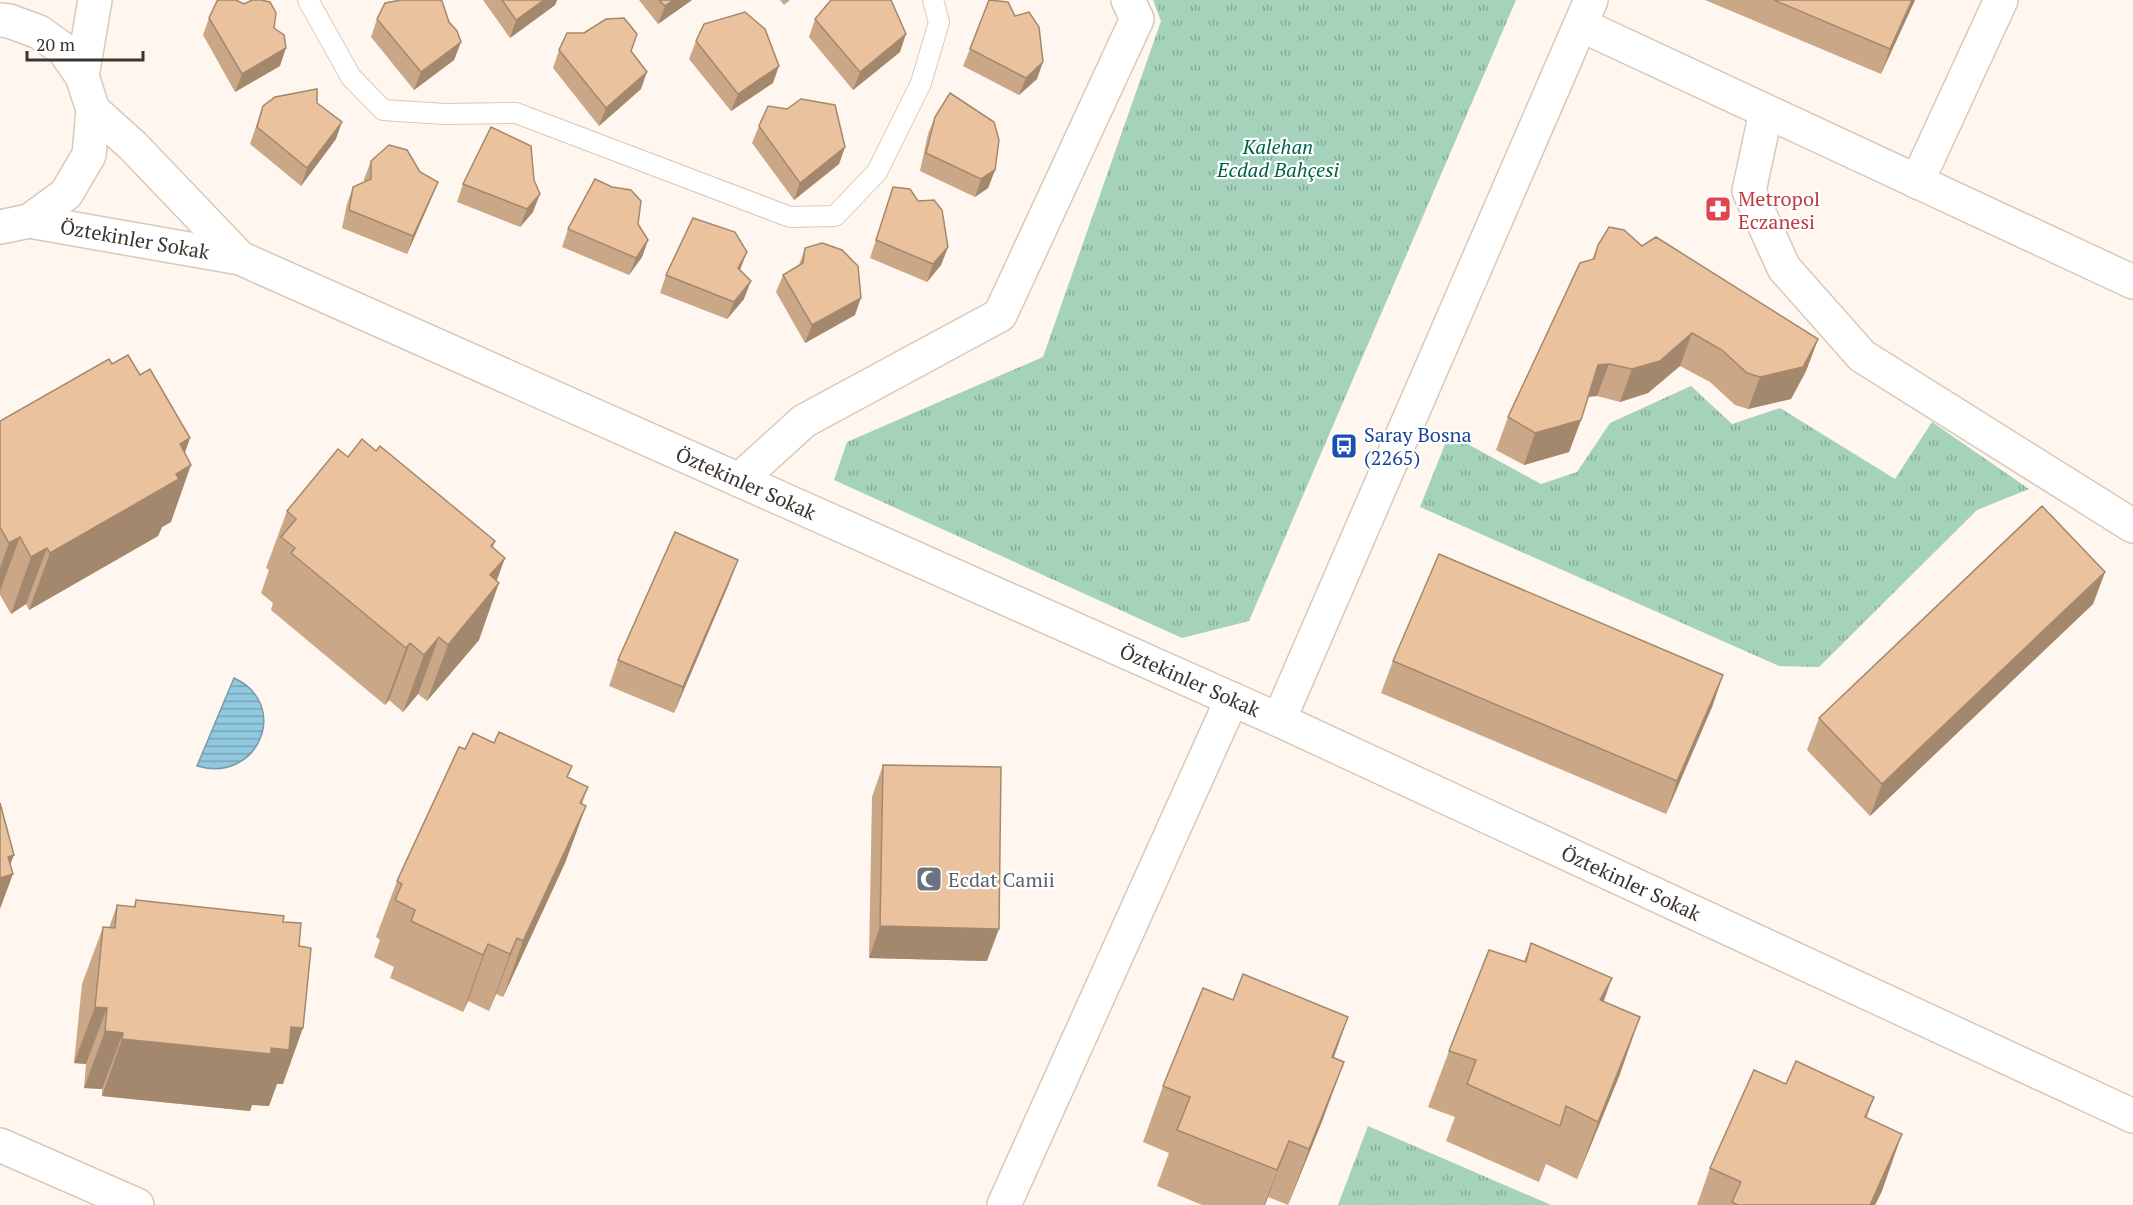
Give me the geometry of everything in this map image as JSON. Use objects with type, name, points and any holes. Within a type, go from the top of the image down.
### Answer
[{"type":"street","points":[[82,76],[95,0]]},
{"type":"street","points":[[739,480],[804,421],[1000,315],[1137,19],[1128,0]]},
{"type":"street","points":[[1917,182],[2001,0]]},
{"type":"street","points":[[1279,720],[1586,13],[1766,112],[2133,282]]},
{"type":"street","points":[[0,20],[39,32],[64,50],[82,76],[93,110],[89,155],[66,194],[14,224]]},
{"type":"street","name":"Öztekinler Sokak","points":[[93,110],[133,146],[240,258]]},
{"type":"street","points":[[1766,112],[1749,191],[1784,268],[1862,356],[2133,526]]},
{"type":"street","name":"Öztekinler Sokak","points":[[14,224],[240,258],[1279,720],[2133,1116]]},
{"type":"street","points":[[1004,1205],[1232,699]]},
{"type":"street","points":[[0,1145],[137,1205]]},
{"type":"lane","points":[[308,0],[351,77],[383,110],[445,114],[516,113],[790,217],[835,216],[877,172],[921,83],[939,22],[933,0]]},
{"type":"green space","name":"Kalehan Ecdad Bahçesi","points":[[1153,0],[1516,0],[1249,621],[1182,638],[834,480],[847,442],[1043,357],[1161,21]]},
{"type":"green space","points":[[1691,386],[1732,424],[1780,408],[1895,479],[1932,422],[2029,489],[1977,510],[1819,667],[1779,666],[1420,507],[1449,434],[1541,484],[1577,472],[1610,423]]},
{"type":"green space","points":[[1368,1126],[1551,1205],[1338,1205]]},
{"type":"water","points":[[234,678],[251,690],[261,705],[264,722],[260,738],[251,753],[237,764],[219,768],[197,766]]},
{"type":"building","points":[[219,0],[236,0],[244,4],[252,0],[270,2],[276,13],[274,28],[284,35],[286,48],[242,74],[209,18]]},
{"type":"building","points":[[401,0],[442,1],[449,22],[457,31],[461,42],[421,72],[377,19],[385,3]]},
{"type":"building","points":[[502,0],[544,0],[516,20]]},
{"type":"building","points":[[659,0],[673,0],[665,6]]},
{"type":"building","points":[[831,0],[891,0],[906,34],[860,72],[815,19]]},
{"type":"building","points":[[989,0],[1008,2],[1015,16],[1029,12],[1039,27],[1043,62],[1026,78],[970,49]]},
{"type":"building","points":[[1774,0],[1912,0],[1890,49]]},
{"type":"building","points":[[745,12],[765,29],[779,66],[738,94],[696,41],[704,24]]},
{"type":"building","points":[[624,18],[637,34],[631,51],[647,72],[606,108],[559,50],[567,33],[584,33],[606,19]]},
{"type":"building","points":[[317,89],[317,103],[342,122],[307,168],[257,127],[263,106],[275,97]]},
{"type":"building","points":[[950,93],[994,122],[999,140],[995,170],[981,179],[926,153],[935,117]]},
{"type":"building","points":[[801,99],[835,105],[845,147],[800,183],[759,126],[768,106],[787,109]]},
{"type":"building","points":[[491,127],[531,146],[534,180],[540,194],[527,209],[463,184]]},
{"type":"building","points":[[389,145],[407,150],[420,172],[438,182],[413,236],[349,210],[353,187],[371,179],[371,161]]},
{"type":"building","points":[[595,179],[612,187],[631,190],[641,201],[638,224],[648,240],[636,258],[568,229]]},
{"type":"building","points":[[893,187],[910,189],[918,201],[934,200],[942,210],[948,247],[933,264],[876,240]]},
{"type":"building","points":[[693,218],[735,232],[747,252],[738,268],[751,281],[734,302],[666,275]]},
{"type":"building","points":[[1609,227],[1624,230],[1642,246],[1656,237],[1818,339],[1803,367],[1760,377],[1747,373],[1722,350],[1692,333],[1660,361],[1632,369],[1609,364],[1598,365],[1581,420],[1535,433],[1508,417],[1580,263],[1594,259],[1598,245]]},
{"type":"building","points":[[822,243],[842,250],[858,266],[861,298],[812,325],[783,275],[803,263],[805,248]]},
{"type":"building","points":[[128,355],[140,375],[150,369],[190,438],[180,444],[191,465],[176,474],[179,479],[50,553],[47,548],[31,557],[20,537],[9,543],[0,527],[0,421],[109,359],[112,364]]},
{"type":"building","points":[[362,439],[376,451],[380,446],[495,541],[491,546],[505,558],[490,575],[499,583],[448,645],[439,637],[424,655],[410,643],[406,648],[291,553],[295,548],[281,537],[296,519],[287,511],[338,449],[348,457]]},
{"type":"building","points":[[2042,506],[2105,572],[1882,784],[1819,718]]},
{"type":"building","points":[[675,532],[738,560],[683,687],[618,660]]},
{"type":"building","points":[[1439,554],[1723,675],[1677,781],[1393,661]]},
{"type":"building","points":[[499,732],[572,766],[567,777],[588,787],[580,803],[586,806],[523,941],[517,938],[510,954],[488,944],[483,955],[411,921],[415,910],[395,900],[402,884],[397,881],[459,747],[465,749],[473,733],[494,743]]},
{"type":"building","name":"Ecdat Camii","points":[[883,765],[1001,767],[999,929],[880,926]]},
{"type":"building","points":[[0,803],[14,855],[8,857],[13,874],[0,878]]},
{"type":"building","points":[[136,900],[284,916],[283,922],[301,923],[299,946],[311,948],[303,1028],[291,1027],[289,1050],[271,1048],[271,1054],[122,1039],[123,1033],[105,1031],[107,1008],[95,1007],[103,927],[115,928],[117,905],[135,907]]},
{"type":"building","points":[[1531,943],[1612,978],[1600,1000],[1640,1017],[1598,1122],[1566,1106],[1560,1126],[1467,1084],[1476,1060],[1449,1051],[1489,950],[1526,962]]},
{"type":"building","points":[[1243,974],[1348,1017],[1332,1057],[1344,1062],[1309,1149],[1289,1141],[1277,1170],[1177,1130],[1190,1097],[1163,1086],[1203,988],[1233,1000]]},
{"type":"building","points":[[1796,1061],[1874,1097],[1865,1117],[1902,1134],[1870,1205],[1738,1205],[1732,1202],[1741,1182],[1710,1168],[1754,1070],[1786,1084]]},
{"type":"place","name":"Metropol Eczanesi","points":[[1718,209]]},
{"type":"place","name":"Saray Bosna (2265)","points":[[1344,446]]},
{"type":"place","name":"Ecdat Camii","points":[[929,879]]}]
